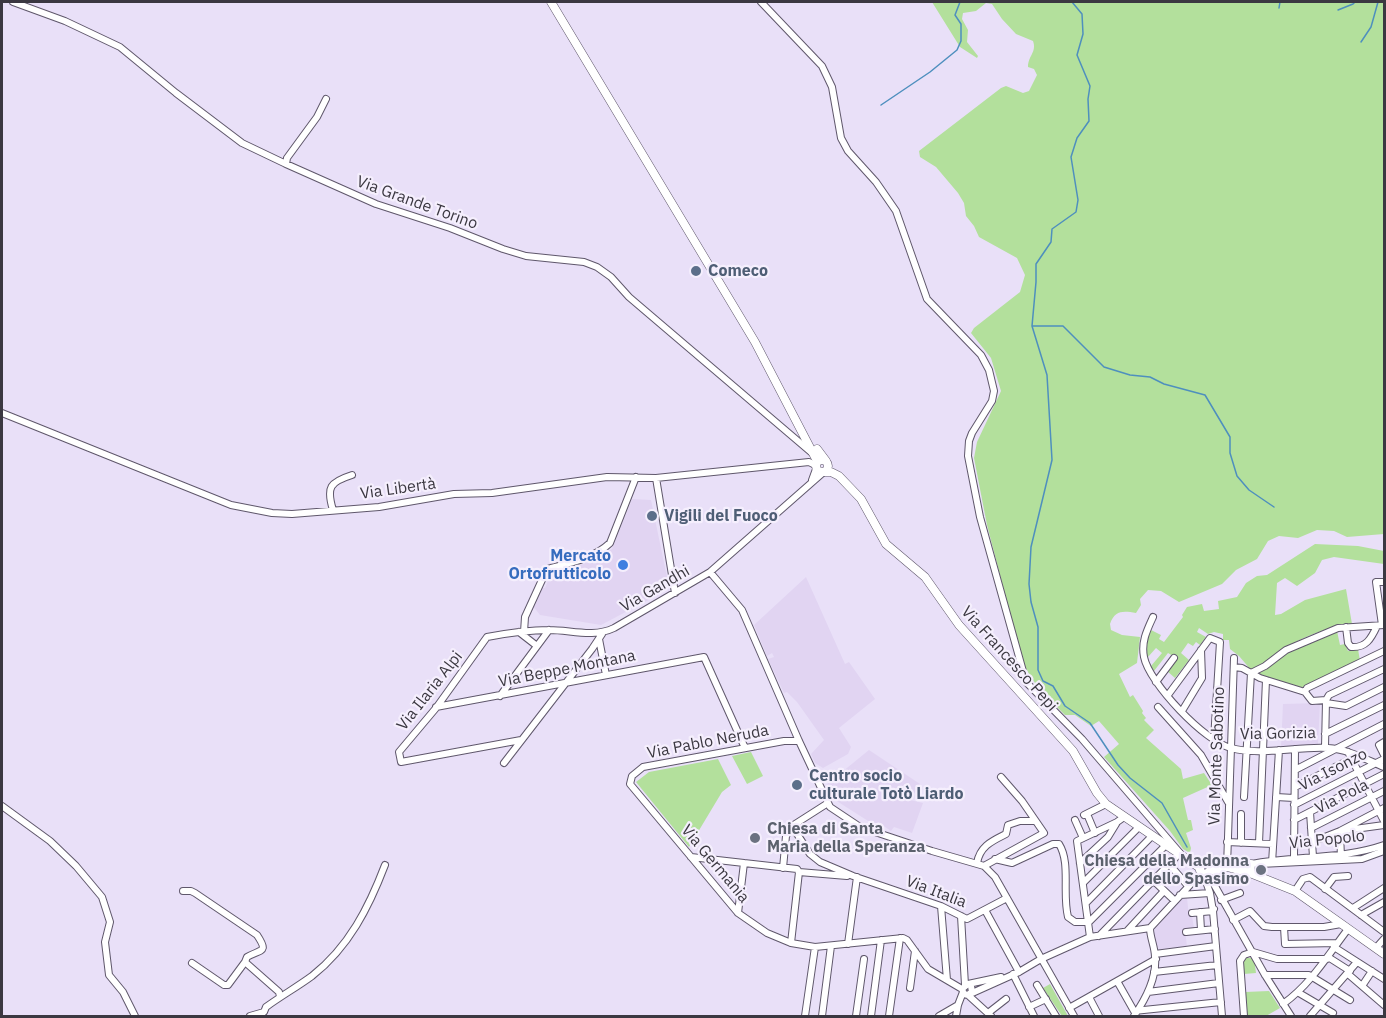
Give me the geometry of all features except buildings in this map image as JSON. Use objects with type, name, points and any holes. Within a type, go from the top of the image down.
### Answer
[{"type":"main road","points":[[553,4],[755,342],[778,389],[821,465]]},
{"type":"main road","points":[[799,427],[801,439],[821,465]]},
{"type":"main road","name":"Via Francesco Pepi","points":[[821,465],[844,477],[865,505],[886,544],[925,577],[959,625],[1073,751],[1106,804],[1121,819],[1157,837],[1166,845],[1174,859],[1204,869]]},
{"type":"main road","points":[[1204,869],[1227,862],[1250,868],[1265,878],[1295,891],[1382,951]]},
{"type":"street","name":"Via Grande Torino","points":[[13,2],[65,21],[120,47],[236,139],[286,164],[376,204],[450,228],[503,249],[526,256],[584,262],[605,271],[629,297],[801,439]]},
{"type":"street","points":[[761,2],[822,66],[832,87],[841,138],[848,151],[876,182],[896,211],[927,299],[981,355],[989,370],[994,391],[992,401],[969,441],[968,456],[980,517],[1026,682],[1082,739],[1174,859],[1188,886]]},
{"type":"street","points":[[286,164],[287,158],[317,117],[326,99]]},
{"type":"street","name":"Via Libertà","points":[[2,413],[231,505],[272,513],[292,514],[379,507],[454,494],[538,488],[607,477],[656,478],[809,462],[821,465]]},
{"type":"street","name":"Via Gandhi","points":[[600,636],[710,572],[806,488],[821,465]]},
{"type":"street","points":[[333,510],[330,498],[332,485],[337,480],[352,475]]},
{"type":"street","points":[[522,632],[525,617],[547,569],[588,557],[610,543],[636,477]]},
{"type":"street","points":[[656,478],[675,593]]},
{"type":"street","points":[[710,572],[742,610],[828,803],[834,810],[860,827],[932,852],[981,864],[992,872],[1074,1017]]},
{"type":"street","points":[[1346,627],[1348,643],[1351,647],[1367,644],[1381,626],[1376,582],[1384,582]]},
{"type":"street","name":"Via Gorizia","points":[[1153,617],[1144,637],[1143,656],[1149,672],[1199,730],[1230,748],[1279,750],[1325,747],[1336,748],[1354,757]]},
{"type":"street","points":[[1251,673],[1265,666],[1286,650],[1338,628],[1381,626]]},
{"type":"street","points":[[522,632],[549,630],[600,636]]},
{"type":"street","points":[[500,696],[549,630]]},
{"type":"street","points":[[522,632],[537,646]]},
{"type":"street","name":"Via Ilaria Alpi","points":[[521,740],[401,762],[399,752],[432,709],[436,708],[487,637],[522,632]]},
{"type":"street","points":[[600,636],[606,675]]},
{"type":"street","points":[[504,763],[600,636]]},
{"type":"street","points":[[1168,695],[1210,638],[1220,642],[1214,740]]},
{"type":"street","points":[[1182,711],[1202,678],[1201,650]]},
{"type":"street","points":[[1305,692],[1307,688],[1384,651]]},
{"type":"street","name":"Via Beppe Montana","points":[[436,708],[704,657],[745,748]]},
{"type":"street","points":[[1156,682],[1174,658]]},
{"type":"street","name":"Via Monte Sabotino","points":[[1227,862],[1234,658]]},
{"type":"street","points":[[1234,667],[1305,692],[1312,700],[1346,706],[1384,687]]},
{"type":"street","points":[[1325,747],[1326,702],[1329,695],[1384,669]]},
{"type":"street","points":[[1244,797],[1251,673]]},
{"type":"street","points":[[1202,678],[1218,679]]},
{"type":"street","points":[[1259,843],[1266,680]]},
{"type":"street","points":[[1325,734],[1384,705]]},
{"type":"street","points":[[1158,707],[1201,755],[1228,802]]},
{"type":"street","points":[[1295,770],[1384,724]]},
{"type":"street","name":"Via Pablo Neruda","points":[[630,784],[632,776],[643,767],[784,741],[799,741]]},
{"type":"street","points":[[1382,743],[1384,757]]},
{"type":"street","points":[[1294,858],[1295,749]]},
{"type":"street","points":[[1250,868],[1272,862],[1279,750]]},
{"type":"street","points":[[1294,787],[1354,757],[1384,767]]},
{"type":"street","points":[[1340,831],[1384,823],[1382,809],[1372,797],[1358,772],[1354,757]]},
{"type":"street","name":"Via Isonzo","points":[[1276,797],[1294,801],[1358,772],[1384,757]]},
{"type":"street","points":[[1294,820],[1384,774]]},
{"type":"street","points":[[981,864],[995,860],[1044,833],[1001,777]]},
{"type":"street","name":"Via Germania","points":[[630,784],[738,913],[767,933],[791,943],[815,947],[900,938]]},
{"type":"street","name":"Via Pola","points":[[1311,828],[1384,791]]},
{"type":"street","points":[[783,868],[786,836],[792,826],[828,803]]},
{"type":"street","points":[[1095,833],[1085,814],[1106,804]]},
{"type":"street","points":[[2,806],[57,848],[76,866],[102,897],[110,922],[105,942],[109,975],[123,992],[135,1017]]},
{"type":"street","points":[[1312,842],[1340,831],[1382,809]]},
{"type":"street","points":[[1310,812],[1313,857]]},
{"type":"street","points":[[1241,843],[1242,814]]},
{"type":"street","points":[[1090,938],[1077,841],[1121,819]]},
{"type":"street","points":[[1080,863],[1108,837],[1121,819]]},
{"type":"street","points":[[981,864],[981,851],[988,844],[1006,834],[1008,825],[1020,820],[1036,821]]},
{"type":"street","points":[[1076,820],[1083,838]]},
{"type":"street","points":[[792,826],[813,856],[828,866],[855,877]]},
{"type":"street","points":[[1083,883],[1139,827]]},
{"type":"street","points":[[1340,831],[1341,857]]},
{"type":"street","points":[[1086,903],[1157,837]]},
{"type":"street","points":[[1227,842],[1273,844]]},
{"type":"street","points":[[995,860],[1012,863],[1053,844],[1059,844],[1066,861],[1064,886],[1068,916],[1075,922],[1088,923],[1166,845]]},
{"type":"street","name":"Via Popolo","points":[[1272,862],[1341,857],[1384,845]]},
{"type":"street","name":"Via Popolo","points":[[1272,862],[1313,857],[1362,859],[1384,851]]},
{"type":"street","points":[[691,857],[799,872],[855,877]]},
{"type":"street","points":[[1099,936],[1174,859]]},
{"type":"street","points":[[738,913],[744,863]]},
{"type":"street","points":[[250,1017],[266,1014],[266,1007],[314,975],[338,952],[355,930],[374,896],[385,865]]},
{"type":"street","points":[[966,990],[1016,973],[1041,959],[1090,938],[1149,928],[1204,869]]},
{"type":"street","points":[[1204,869],[1213,911],[1222,1017]]},
{"type":"street","points":[[1204,869],[1288,1015]]},
{"type":"street","points":[[791,943],[799,872]]},
{"type":"street","points":[[1325,889],[1334,878],[1348,876]]},
{"type":"street","points":[[848,944],[855,877]]},
{"type":"street","name":"Via Italia","points":[[855,877],[972,918],[1007,898]]},
{"type":"street","points":[[1295,891],[1302,879],[1310,877],[1384,932]]},
{"type":"street","points":[[1154,880],[1175,901]]},
{"type":"street","points":[[1353,908],[1384,888]]},
{"type":"street","points":[[183,891],[191,891],[257,934],[264,945],[262,951],[247,957],[226,985],[192,963]]},
{"type":"street","points":[[1126,931],[1164,891]]},
{"type":"street","points":[[1180,895],[1210,892]]},
{"type":"street","points":[[1213,911],[1214,898],[1240,893]]},
{"type":"street","points":[[1361,915],[1384,902]]},
{"type":"street","points":[[941,906],[947,980]]},
{"type":"street","points":[[985,910],[1016,973],[1034,1017]]},
{"type":"street","points":[[1201,930],[1196,913],[1213,911]]},
{"type":"street","points":[[1233,920],[1250,911],[1264,926],[1324,927],[1341,924]]},
{"type":"street","points":[[956,1017],[958,1005],[966,990],[962,916]]},
{"type":"street","points":[[1376,926],[1384,921]]},
{"type":"street","points":[[1284,927],[1285,944],[1336,945],[1384,979]]},
{"type":"street","points":[[1136,1014],[1148,992],[1154,972],[1155,956],[1149,928]]},
{"type":"street","points":[[1186,932],[1215,929]]},
{"type":"street","points":[[1283,1004],[1299,993],[1348,929]]},
{"type":"street","points":[[889,1017],[900,938],[907,940],[928,969],[966,990],[990,1015],[1006,999]]},
{"type":"street","points":[[1382,951],[1384,939]]},
{"type":"street","points":[[871,1017],[882,940]]},
{"type":"street","points":[[1244,1017],[1240,961],[1245,941]]},
{"type":"street","points":[[822,1017],[831,946]]},
{"type":"street","points":[[1069,1008],[1155,956],[1216,946]]},
{"type":"street","points":[[805,1017],[815,947]]},
{"type":"street","points":[[909,988],[915,951]]},
{"type":"street","points":[[1241,958],[1253,952],[1277,959],[1328,958],[1349,973],[1384,1005]]},
{"type":"street","points":[[856,1017],[864,959]]},
{"type":"street","points":[[245,962],[279,992],[280,997]]},
{"type":"street","points":[[1311,1016],[1357,962]]},
{"type":"street","points":[[1154,972],[1217,965]]},
{"type":"street","points":[[1362,986],[1372,971]]},
{"type":"street","points":[[1265,975],[1312,977],[1350,1000]]},
{"type":"street","points":[[1117,981],[1136,1014]]},
{"type":"street","points":[[1148,992],[1219,983]]},
{"type":"street","points":[[1037,984],[1056,1017]]},
{"type":"street","points":[[1299,993],[1333,1013]]},
{"type":"street","points":[[1089,997],[1099,1017]]},
{"type":"street","points":[[1029,1007],[1046,999]]},
{"type":"street","points":[[1136,1014],[1221,1002]]},
{"type":"street","points":[[939,1017],[958,1005]]},
{"type":"shaded area","name":"Mercato Ortofrutticolo","points":[[632,499],[651,500],[667,577],[663,578],[656,592],[658,595],[601,625],[540,615],[533,606],[541,587],[545,588],[548,581],[544,579],[548,572],[562,575],[612,549]]},
{"type":"shaded area","points":[[806,577],[845,664],[849,662],[875,699],[839,728],[851,747],[848,754],[823,768],[815,763],[811,754],[824,740],[797,702],[787,692],[784,693],[768,659],[774,657],[772,653],[767,656],[754,625]]},
{"type":"shaded area","points":[[1320,703],[1318,744],[1281,747],[1283,704]]},
{"type":"shaded area","points":[[869,750],[920,784],[910,800],[923,803],[912,833],[894,827],[891,831],[878,822],[876,826],[832,798],[834,793],[826,785]]},
{"type":"shaded area","points":[[1187,898],[1189,916],[1192,916],[1194,928],[1185,929],[1187,947],[1159,950],[1154,938],[1155,929],[1182,899]]},
{"type":"green space","points":[[932,2],[1384,2],[1384,534],[1347,537],[1334,531],[1317,530],[1298,538],[1279,536],[1268,541],[1257,559],[1236,570],[1222,584],[1179,602],[1161,591],[1148,590],[1140,599],[1141,605],[1136,613],[1120,612],[1114,616],[1110,624],[1111,630],[1122,635],[1140,637],[1137,663],[1119,674],[1130,697],[1133,695],[1143,711],[1146,718],[1144,720],[1154,730],[1146,738],[1181,769],[1183,779],[1204,773],[1212,785],[1183,798],[1193,830],[1186,833],[1191,848],[1190,853],[1183,849],[1170,831],[1104,757],[1119,744],[1099,721],[1091,726],[1075,715],[1065,715],[1035,683],[1022,660],[987,525],[974,458],[977,442],[1001,391],[991,358],[971,333],[974,328],[1020,292],[1025,275],[1017,258],[979,237],[966,216],[964,203],[958,193],[936,167],[920,157],[919,151],[1001,88],[1006,86],[1023,93],[1029,91],[1037,75],[1034,69],[1028,67],[1034,45],[1033,41],[1016,34],[992,4],[986,3],[976,11],[963,13],[962,19],[968,30],[967,42],[978,56],[977,58],[960,47]]},
{"type":"green space","points":[[1315,544],[1358,546],[1384,551],[1384,564],[1334,557],[1322,560],[1315,573],[1297,586],[1285,578],[1277,583],[1275,615],[1305,600],[1346,589],[1352,624],[1334,627],[1308,636],[1291,644],[1251,670],[1230,649],[1229,640],[1223,640],[1223,634],[1214,632],[1208,634],[1199,628],[1197,632],[1206,637],[1200,645],[1196,642],[1193,646],[1188,643],[1181,653],[1189,660],[1175,678],[1167,671],[1178,657],[1174,654],[1173,656],[1168,653],[1154,671],[1151,666],[1162,653],[1156,648],[1145,658],[1146,636],[1149,629],[1161,635],[1159,639],[1164,642],[1183,617],[1187,607],[1202,604],[1204,611],[1219,609],[1218,601],[1237,597],[1246,583],[1257,576],[1267,575]]},
{"type":"green space","points":[[1337,631],[1340,645],[1345,644],[1348,651],[1358,649],[1360,661],[1303,687],[1262,677],[1258,672],[1287,651]]},
{"type":"green space","points":[[751,752],[763,776],[747,784],[732,756]]},
{"type":"green space","points":[[718,759],[731,785],[722,792],[689,847],[636,782],[649,772]]},
{"type":"green space","points":[[1245,958],[1254,958],[1256,973],[1244,974],[1242,961]]},
{"type":"green space","points":[[1050,984],[1068,1016],[1062,1016],[1043,988]]},
{"type":"green space","points":[[1269,991],[1280,1008],[1266,1016],[1247,1016],[1245,992]]},
{"type":"waterway","points":[[881,105],[930,72],[957,50],[961,41],[961,24],[955,15],[960,2]]},
{"type":"waterway","points":[[1072,2],[1082,14],[1083,34],[1077,55],[1090,86],[1089,121],[1077,138],[1071,157],[1078,200],[1076,212],[1052,229],[1051,242],[1036,264],[1032,326],[1047,375],[1052,460],[1031,547],[1029,584],[1038,627],[1038,670],[1043,681],[1053,686],[1065,706],[1090,723],[1118,765],[1130,778],[1162,803],[1187,847]]},
{"type":"waterway","points":[[1279,8],[1280,2]]},
{"type":"waterway","points":[[1338,10],[1355,2]]},
{"type":"waterway","points":[[1361,42],[1371,27],[1378,2]]},
{"type":"waterway","points":[[1032,326],[1063,326],[1104,367],[1130,375],[1150,377],[1164,384],[1205,395],[1230,437],[1230,453],[1237,476],[1249,490],[1274,507]]},
{"type":"place","name":"Comeco","points":[[696,271]]},
{"type":"place","name":"Vigili del Fuoco","points":[[652,516]]},
{"type":"place","name":"Mercato Ortofrutticolo","points":[[623,565]]},
{"type":"place","name":"Centro socio culturale Totò Liardo","points":[[797,785]]},
{"type":"place","name":"Chiesa di Santa Maria della Speranza","points":[[755,838]]},
{"type":"place","name":"Chiesa della Madonna dello Spasimo","points":[[1261,870]]}]
